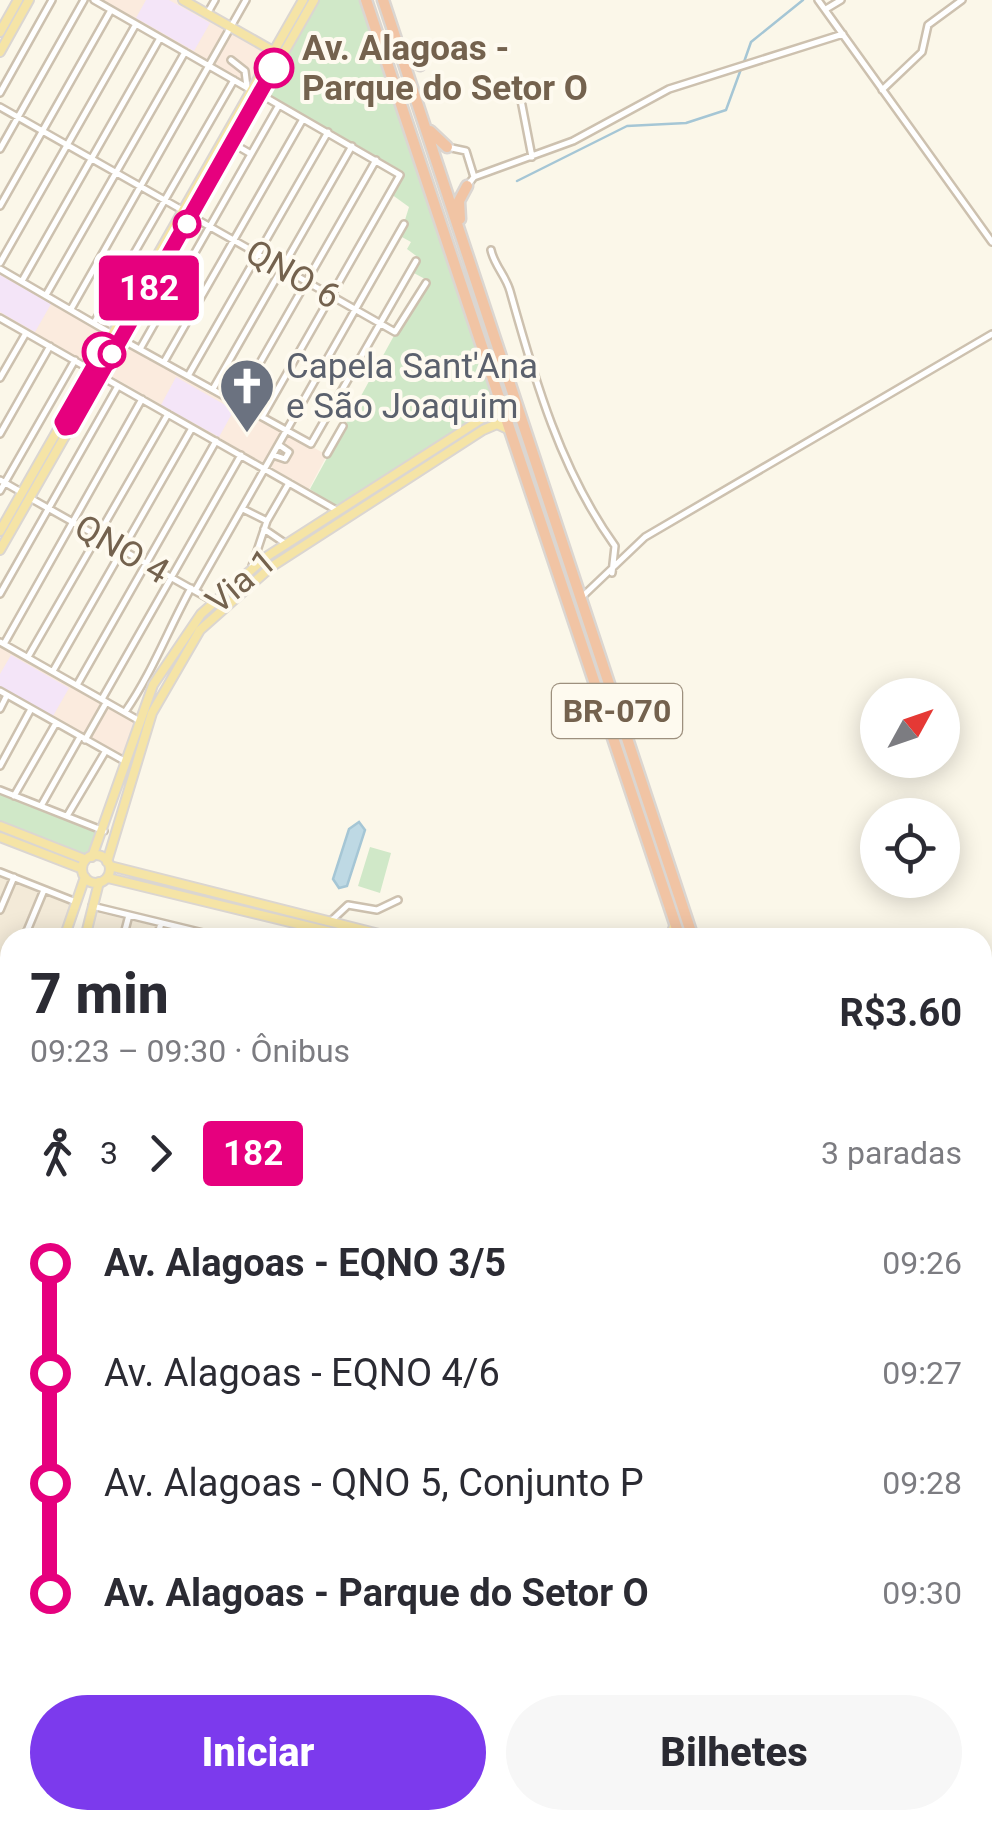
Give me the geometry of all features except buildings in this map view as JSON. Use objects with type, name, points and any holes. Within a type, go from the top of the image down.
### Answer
[{"type":"highway","name":"BR-070","points":[[366,0],[568,598],[649,826],[690,928]]},
{"type":"highway","name":"BR-070","points":[[383,0],[580,598],[677,928]]},
{"type":"highway","points":[[398,49],[420,65]]},
{"type":"highway","points":[[420,110],[430,132],[447,147]]},
{"type":"highway","points":[[471,182],[459,209],[472,268]]},
{"type":"highway","points":[[451,249],[456,243],[464,245]]},
{"type":"highway","points":[[568,598],[574,603],[580,598]]},
{"type":"main road","points":[[16,24],[9,21],[19,0]]},
{"type":"main road","points":[[0,49],[8,32],[1,30],[19,0]]},
{"type":"main road","points":[[0,49],[29,0]]},
{"type":"main road","points":[[183,0],[273,51]]},
{"type":"main road","points":[[152,273],[191,216],[273,51],[286,38],[302,0]]},
{"type":"main road","points":[[253,90],[314,0]]},
{"type":"main road","points":[[0,550],[26,495],[147,283],[182,210],[224,148]]},
{"type":"main road","name":"Via 1","points":[[85,861],[104,831],[126,762],[132,716],[213,601],[266,557],[497,410],[500,399]]},
{"type":"main road","name":"Via 1","points":[[87,928],[152,713],[181,657],[219,609],[294,552],[492,426],[502,424],[510,430]]},
{"type":"main road","points":[[386,480],[391,490]]},
{"type":"main road","points":[[0,531],[26,495]]},
{"type":"main road","points":[[266,557],[264,562],[268,565],[294,552]]},
{"type":"main road","points":[[160,672],[166,678],[181,657]]},
{"type":"main road","points":[[152,713],[160,688],[154,685]]},
{"type":"main road","points":[[0,826],[85,861]]},
{"type":"main road","points":[[0,837],[255,908]]},
{"type":"main road","points":[[69,928],[86,878],[85,861]]},
{"type":"main road","points":[[86,878],[331,921],[345,928]]},
{"type":"main road","points":[[268,911],[314,928]]},
{"type":"main road","points":[[673,928],[675,923]]},
{"type":"street","points":[[0,93],[52,0]]},
{"type":"street","points":[[0,149],[84,0]]},
{"type":"street","points":[[94,0],[400,174],[262,417]]},
{"type":"street","points":[[208,14],[215,0]]},
{"type":"street","points":[[71,308],[246,0]]},
{"type":"street","points":[[818,0],[992,242]]},
{"type":"street","points":[[825,10],[840,0]]},
{"type":"street","points":[[882,90],[922,52],[928,25],[962,0]]},
{"type":"street","points":[[0,206],[111,10]]},
{"type":"street","points":[[136,24],[0,266],[140,350],[311,444],[416,261]]},
{"type":"street","points":[[447,147],[466,151],[471,182],[670,90],[843,34]]},
{"type":"street","points":[[22,281],[160,38]]},
{"type":"street","points":[[46,295],[185,52]]},
{"type":"street","points":[[231,60],[245,71],[253,90]]},
{"type":"street","points":[[94,323],[234,80]]},
{"type":"street","points":[[520,95],[532,157]]},
{"type":"street","points":[[140,350],[278,105]]},
{"type":"street","points":[[0,107],[182,210]]},
{"type":"street","points":[[164,362],[303,119]]},
{"type":"street","points":[[188,376],[328,132]]},
{"type":"street","points":[[213,390],[352,146]]},
{"type":"street","points":[[224,148],[251,154]]},
{"type":"street","points":[[237,403],[376,160]]},
{"type":"street","name":"QNO 6","points":[[191,216],[395,332],[426,283]]},
{"type":"street","points":[[142,400],[2,643],[132,716],[133,700],[193,589],[404,224]]},
{"type":"street","points":[[491,250],[508,286],[568,469],[585,504],[615,546],[612,572]]},
{"type":"street","points":[[0,319],[338,510]]},
{"type":"street","points":[[0,378],[26,332]]},
{"type":"street","points":[[580,598],[651,533],[992,334]]},
{"type":"street","points":[[0,434],[50,346]]},
{"type":"street","points":[[0,490],[74,360]]},
{"type":"street","points":[[0,594],[118,386]]},
{"type":"street","points":[[28,657],[168,414]]},
{"type":"street","points":[[327,454],[343,426]]},
{"type":"street","points":[[53,671],[192,428]]},
{"type":"street","points":[[78,685],[216,441]]},
{"type":"street","points":[[272,455],[285,459],[289,452],[279,444]]},
{"type":"street","points":[[41,806],[83,739],[240,456]]},
{"type":"street","name":"QNO 4","points":[[2,481],[213,601]]},
{"type":"street","points":[[252,567],[266,525],[289,483]]},
{"type":"street","points":[[243,508],[286,544]]},
{"type":"street","points":[[0,691],[126,762]]},
{"type":"street","points":[[0,709],[7,696]]},
{"type":"street","points":[[0,766],[32,709]]},
{"type":"street","points":[[14,796],[56,723]]},
{"type":"street","points":[[67,816],[105,752]]},
{"type":"street","points":[[0,790],[104,831]]},
{"type":"street","points":[[0,872],[78,903]]},
{"type":"street","points":[[0,910],[14,877]]},
{"type":"street","points":[[28,928],[44,890]]},
{"type":"street","points":[[331,921],[348,905],[377,910],[398,900]]},
{"type":"street","points":[[92,906],[175,928]]},
{"type":"street","points":[[126,928],[129,915]]},
{"type":"street","points":[[160,928],[161,923]]},
{"type":"shaded area","points":[[99,0],[179,0],[269,52],[248,86]]},
{"type":"shaded area","points":[[146,0],[169,0],[210,23],[194,51],[136,18]]},
{"type":"shaded area","points":[[0,272],[110,335],[91,366],[0,315]]},
{"type":"shaded area","points":[[0,275],[51,304],[35,332],[0,312]]},
{"type":"shaded area","points":[[121,341],[327,455],[309,489],[104,372]]},
{"type":"shaded area","points":[[176,377],[234,410],[219,437],[161,405]]},
{"type":"shaded area","points":[[0,645],[135,721],[124,758],[0,688]]},
{"type":"shaded area","points":[[11,655],[69,688],[53,716],[0,686],[0,674]]},
{"type":"shaded area","points":[[0,875],[73,904],[64,928],[0,928]]},
{"type":"shaded area","points":[[95,912],[164,928],[91,928]]},
{"type":"green space","points":[[318,0],[364,0],[498,402],[496,408],[337,508],[310,489],[425,279],[412,272],[419,258],[407,249],[411,242],[400,236],[409,207],[391,194],[404,172],[265,92]]},
{"type":"green space","points":[[0,793],[100,831],[89,856],[0,824]]},
{"type":"green space","points":[[370,847],[391,853],[380,893],[358,886]]},
{"type":"water","points":[[359,822],[365,830],[347,886],[339,888],[333,879],[349,829]]},
{"type":"waterway","points":[[744,62],[751,42],[803,0]]},
{"type":"waterway","points":[[517,181],[627,126],[686,123],[726,110],[741,69]]},
{"type":"bus line","name":"182","points":[[102,352],[62,422],[65,428],[71,427],[274,68]]},
{"type":"place","name":"Av. Alagoas - Parque do Setor O","points":[[274,68]]},
{"type":"place","name":"Capela Sant'Ana e São Joaquim","points":[[247,435]]}]
